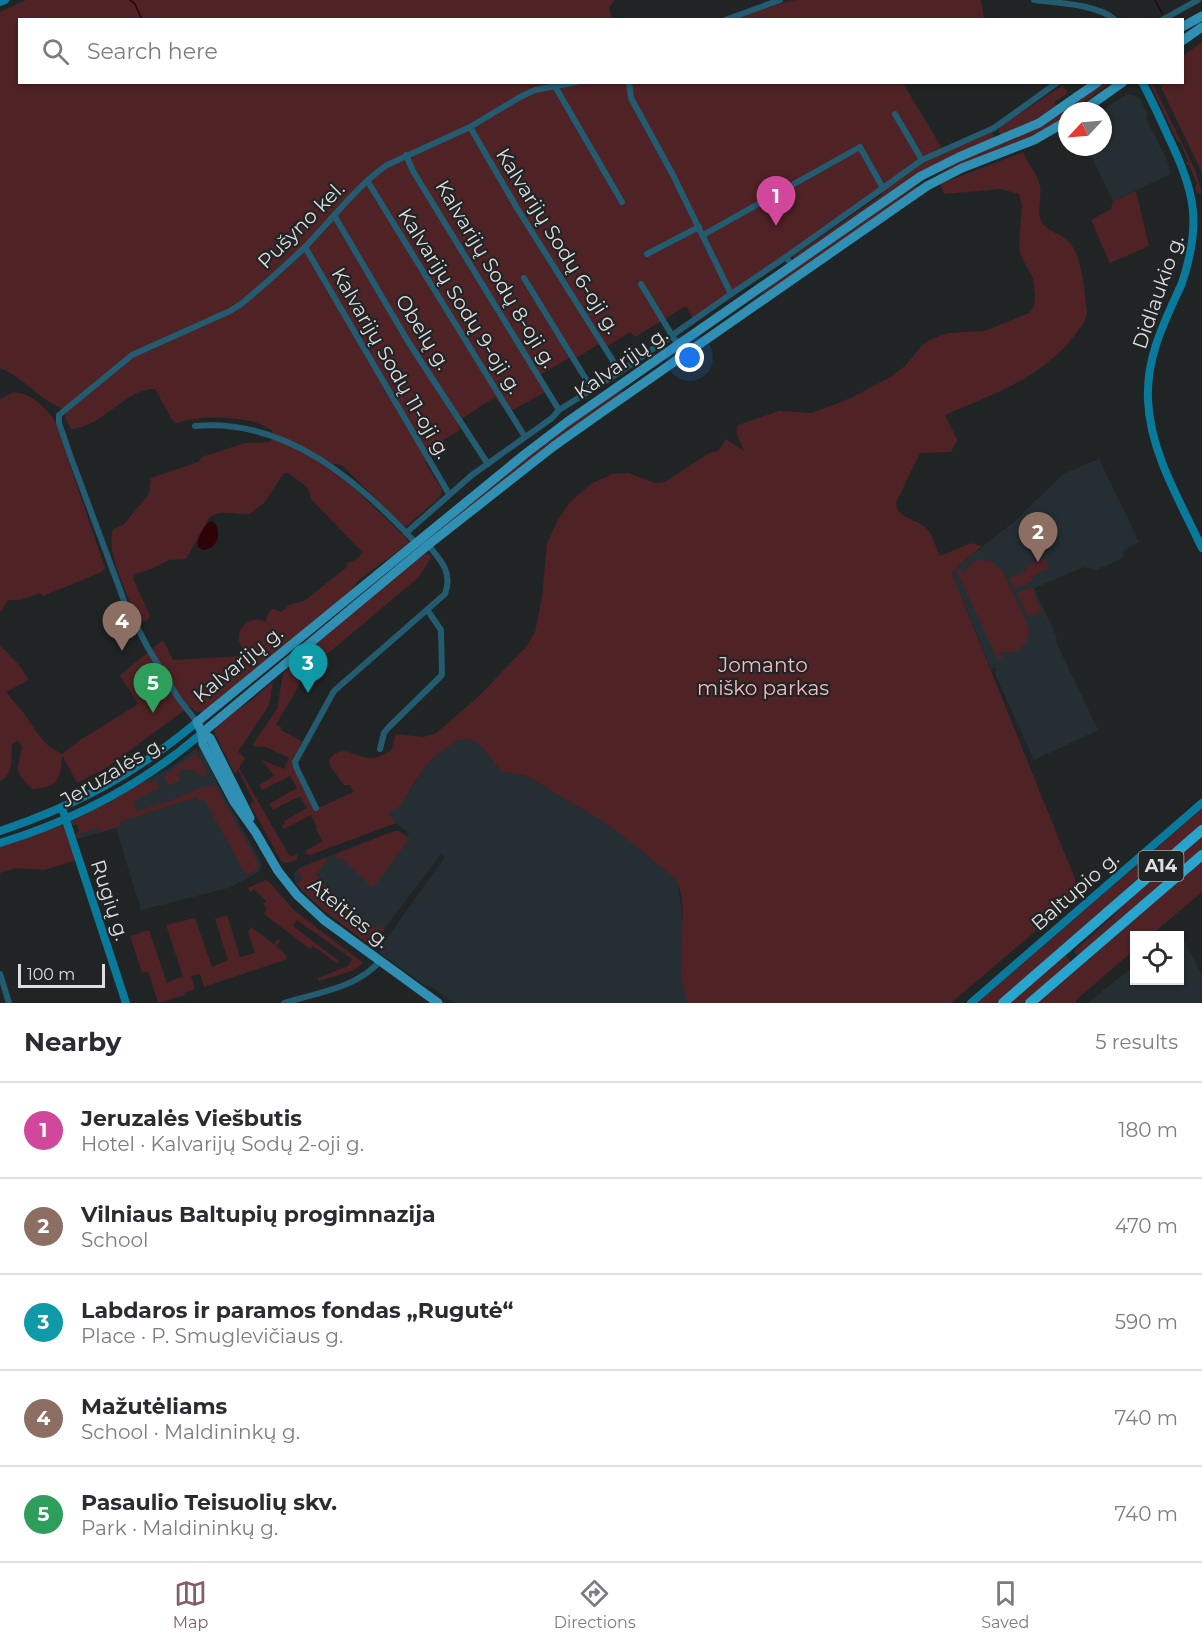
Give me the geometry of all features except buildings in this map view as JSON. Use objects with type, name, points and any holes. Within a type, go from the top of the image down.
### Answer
[{"type":"highway","name":"A14","points":[[1003,1003],[1202,830]]},
{"type":"highway","name":"A14","points":[[1030,1003],[1202,855]]},
{"type":"highway","points":[[1073,943],[1071,951],[1073,956],[1083,957]]},
{"type":"main road","points":[[1184,26],[1202,16]]},
{"type":"main road","points":[[1184,40],[1202,27]]},
{"type":"main road","name":"Kalvarijų g.","points":[[196,722],[418,540],[567,422],[714,320],[789,261],[921,176],[1039,123],[1095,84]]},
{"type":"main road","points":[[1095,102],[1120,84]]},
{"type":"main road","name":"Kalvarijų g.","points":[[202,733],[428,545],[554,446],[927,186],[962,168],[1034,140],[1058,126]]},
{"type":"main road","points":[[921,176],[927,186]]},
{"type":"main road","points":[[714,320],[721,329]]},
{"type":"main road","points":[[418,540],[428,545]]},
{"type":"main road","name":"Ateities g.","points":[[196,722],[202,733],[210,738],[246,807],[256,833],[287,884],[307,906],[438,1003]]},
{"type":"street","points":[[0,2],[4,0]]},
{"type":"street","points":[[730,18],[780,0]]},
{"type":"street","points":[[1034,0],[1097,10],[1112,18]]},
{"type":"street","points":[[1166,18],[1198,0]]},
{"type":"street","name":"Pušyno kel.","points":[[196,722],[179,699],[126,606],[70,455],[59,423],[59,415],[132,355],[241,304],[305,247],[334,215],[387,165],[470,127],[520,97],[546,88],[571,84]]},
{"type":"street","points":[[629,84],[631,98],[699,227],[731,294]]},
{"type":"street","points":[[406,532],[449,494],[552,418],[559,410],[620,372],[731,294],[789,261],[922,160],[994,128],[1055,84]]},
{"type":"street","name":"Didlaukio g.","points":[[1143,84],[1186,172],[1196,209],[1197,228],[1193,252],[1154,350],[1149,373],[1148,398],[1150,421],[1157,448],[1202,548]]},
{"type":"street","points":[[556,88],[622,202]]},
{"type":"street","points":[[895,114],[922,160]]},
{"type":"street","name":"Kalvarijų Sodų 6-oji g.","points":[[470,127],[506,190],[620,372]]},
{"type":"street","points":[[994,128],[999,141]]},
{"type":"street","points":[[703,235],[860,147],[883,188]]},
{"type":"street","name":"Kalvarijų Sodų 8-oji g.","points":[[406,155],[413,171],[559,410]]},
{"type":"street","name":"Kalvarijų Sodų 9-oji g.","points":[[368,182],[525,437]]},
{"type":"street","name":"Obelų g.","points":[[334,215],[409,343],[488,464]]},
{"type":"street","points":[[647,254],[699,227]]},
{"type":"street","name":"Kalvarijų Sodų 11-oji g.","points":[[305,247],[449,494]]},
{"type":"street","points":[[524,278],[592,389]]},
{"type":"street","points":[[641,284],[678,345]]},
{"type":"street","points":[[195,426],[244,428],[299,447],[324,460],[361,489],[406,532],[418,540]]},
{"type":"street","points":[[316,808],[296,767],[296,762],[332,694],[442,598],[448,583],[448,574],[428,545]]},
{"type":"street","points":[[380,749],[384,733],[388,728],[442,675],[441,630],[428,611]]},
{"type":"street","name":"Jeruzalės g.","points":[[0,831],[62,808],[98,791],[132,771],[196,722]]},
{"type":"street","name":"Jeruzalės g.","points":[[0,843],[67,819],[93,807],[135,782],[202,733]]},
{"type":"street","name":"Baltupio g.","points":[[971,1003],[1202,803]]},
{"type":"street","name":"Rugių g.","points":[[62,808],[126,1003]]},
{"type":"street","points":[[284,1003],[357,980],[380,961]]},
{"type":"street","points":[[0,974],[9,1003]]},
{"type":"shaded area","points":[[1127,94],[1140,99],[1147,113],[1146,119],[1166,158],[1171,174],[1113,201],[1091,156],[1112,156],[1112,104]]},
{"type":"shaded area","points":[[1099,459],[1139,542],[1124,550],[1123,558],[1096,570],[1084,567],[1034,588],[1057,638],[1055,640],[1098,730],[1034,760],[995,674],[996,667],[991,669],[952,574],[958,566],[1015,521],[1063,474]]},
{"type":"shaded area","points":[[211,521],[217,527],[217,540],[212,547],[203,550],[198,547],[199,536]]},
{"type":"shaded area","points":[[468,739],[478,743],[502,772],[527,776],[610,826],[675,878],[678,884],[683,923],[681,950],[688,1003],[454,1003],[432,987],[424,985],[380,953],[379,949],[445,857],[441,854],[372,945],[323,910],[295,882],[294,873],[301,867],[394,831],[407,836],[409,833],[387,813],[406,797],[433,758],[456,741]]},
{"type":"shaded area","points":[[195,749],[204,753],[217,783],[262,864],[260,871],[228,888],[141,910],[116,828],[77,839],[75,835],[79,831],[77,825],[72,825],[71,822],[174,765]]},
{"type":"shaded area","points":[[1184,941],[1202,975],[1202,1003],[1088,1003],[1130,969],[1130,985],[1184,985]]},
{"type":"green space","points":[[26,0],[615,0],[609,7],[612,18],[18,18],[18,84],[904,84],[942,148],[693,319],[686,306],[635,337],[630,332],[603,349],[599,344],[573,360],[571,357],[540,375],[549,390],[507,413],[495,397],[457,422],[460,430],[443,440],[447,447],[425,462],[442,490],[440,497],[408,525],[403,526],[342,465],[334,464],[333,468],[409,543],[360,579],[350,592],[205,711],[196,712],[190,706],[106,768],[77,783],[62,755],[61,770],[56,781],[48,787],[32,789],[19,774],[18,766],[22,747],[18,741],[12,744],[8,775],[0,781],[0,645],[29,680],[6,692],[42,739],[62,754],[80,740],[138,704],[120,675],[163,640],[173,660],[239,656],[245,651],[240,645],[239,633],[246,623],[252,620],[266,622],[272,609],[282,612],[289,605],[304,601],[347,567],[346,563],[354,561],[363,553],[311,499],[308,488],[288,473],[284,473],[264,503],[250,514],[219,513],[209,518],[186,559],[169,560],[135,574],[133,578],[150,616],[145,621],[140,620],[136,615],[118,572],[111,537],[114,529],[124,524],[149,494],[151,478],[198,462],[202,457],[245,443],[270,442],[273,439],[272,430],[251,421],[232,418],[204,418],[176,423],[155,389],[134,394],[93,422],[71,429],[65,418],[67,410],[50,402],[18,378],[0,368],[0,12]]},
{"type":"green space","points":[[796,0],[981,0],[984,18],[738,18]]},
{"type":"green space","points":[[1202,42],[1202,173],[1159,84],[1184,84],[1184,55]]},
{"type":"green space","points":[[1103,84],[1109,84],[1085,102],[1076,102]]},
{"type":"green space","points":[[1150,84],[1153,84],[1195,170],[1202,193],[1197,194],[1195,187],[1197,184],[1186,163],[1188,161],[1180,142],[1177,141]]},
{"type":"green space","points":[[1063,85],[1068,93],[1054,102],[1056,105],[1033,121],[1003,136],[998,132],[1000,127]]},
{"type":"green space","points":[[1058,114],[1058,122],[1051,126],[932,177],[967,157],[1035,129]]},
{"type":"green space","points":[[991,133],[994,134],[993,139],[959,153],[794,259],[792,257],[882,195],[881,193],[927,160]]},
{"type":"green space","name":"Jomanto miško parkas","points":[[1023,152],[1040,186],[1039,214],[1042,222],[1047,228],[1068,241],[1077,255],[1084,284],[1086,318],[1064,348],[1050,361],[1017,383],[945,415],[957,440],[951,452],[920,453],[896,503],[904,516],[928,530],[940,556],[971,543],[982,546],[952,574],[1075,879],[1078,895],[951,1003],[688,1003],[681,975],[682,898],[675,878],[610,826],[527,776],[502,772],[478,743],[468,739],[456,741],[425,767],[399,807],[388,813],[396,823],[310,855],[306,854],[305,851],[323,841],[315,828],[317,827],[311,815],[284,829],[282,825],[285,824],[284,821],[307,808],[300,796],[273,810],[269,804],[297,788],[290,776],[262,790],[259,785],[274,776],[262,760],[284,769],[289,758],[266,747],[252,746],[277,709],[283,674],[289,665],[426,553],[432,556],[419,577],[307,671],[276,725],[302,741],[292,765],[314,810],[353,792],[350,785],[344,785],[330,766],[329,760],[334,755],[343,751],[374,758],[391,751],[396,734],[423,737],[436,733],[477,698],[526,647],[535,632],[542,597],[547,543],[570,502],[591,484],[612,474],[629,473],[655,483],[665,482],[709,453],[718,451],[726,439],[744,451],[736,432],[738,425],[779,411],[812,413],[851,398],[892,376],[905,366],[923,344],[934,338],[949,333],[984,331],[1029,313],[1034,306],[1035,295],[1033,279],[1020,254],[1022,206],[1019,194],[1001,189],[944,194],[940,184]]},
{"type":"green space","points":[[915,184],[917,188],[724,322],[779,278]]},
{"type":"green space","points":[[1136,191],[1149,246],[1110,263],[1091,220],[1111,209],[1113,201]]},
{"type":"green space","points":[[620,389],[623,393],[442,529],[450,519],[523,459]]},
{"type":"green space","points":[[14,392],[27,395],[37,402],[55,421],[105,568],[102,572],[43,596],[40,593],[21,600],[8,600],[0,613],[0,399]]},
{"type":"green space","points":[[1044,558],[1049,568],[1031,577],[1033,581],[1014,589],[1009,578],[1027,570],[1026,566]]},
{"type":"green space","points":[[981,559],[993,562],[1002,570],[1029,628],[1025,644],[1012,652],[1000,651],[1002,658],[998,660],[956,570],[960,568],[964,574],[971,563]]},
{"type":"green space","points":[[1031,587],[1042,611],[1028,617],[1017,593]]},
{"type":"green space","points":[[273,682],[269,705],[238,752],[245,758],[239,768],[290,857],[298,854],[297,860],[286,863],[281,861],[250,804],[254,802],[238,770],[235,774],[214,732],[223,719]]},
{"type":"green space","points":[[196,753],[206,769],[205,776],[201,777],[193,769],[184,769],[178,774],[180,781],[168,785],[164,776]]},
{"type":"green space","points":[[145,780],[156,781],[159,788],[134,801],[137,811],[203,787],[215,785],[259,865],[257,870],[246,875],[204,799],[199,801],[197,797],[120,822],[121,826],[101,832],[99,828],[79,834],[80,839],[76,838],[75,835],[79,831],[77,825],[71,823],[73,820],[115,799]]},
{"type":"green space","points":[[1202,809],[1202,826],[996,1003],[977,1003]]},
{"type":"green space","points":[[62,825],[65,826],[77,860],[44,870],[16,868],[0,873],[0,846]]},
{"type":"green space","points":[[399,831],[409,839],[373,888],[341,858],[337,860],[335,858],[338,853]]},
{"type":"green space","points":[[1202,836],[1202,850],[1081,954],[1075,954],[1075,950],[1115,915],[1125,902]]},
{"type":"green space","points":[[324,858],[327,861],[315,875],[350,909],[377,929],[380,926],[385,929],[372,945],[323,910],[296,884],[303,879],[297,870]]},
{"type":"green space","points":[[1202,860],[1202,892],[1156,931],[1130,931],[1130,953],[1076,1000],[1077,1003],[1036,1003]]},
{"type":"green space","points":[[266,880],[295,911],[362,962],[361,965],[352,971],[319,981],[318,978],[348,966],[352,959],[297,920],[293,926],[339,961],[338,964],[313,946],[310,949],[264,914],[267,908],[263,904],[266,901],[254,889],[251,892],[247,888]]},
{"type":"green space","points":[[227,915],[240,957],[255,953],[248,932],[251,927],[274,944],[278,939],[280,941],[276,946],[286,955],[287,959],[204,987],[200,974],[191,976],[195,989],[184,993],[185,995],[158,1003],[148,971],[142,973],[130,936],[149,930],[167,983],[183,976],[166,925],[195,918],[212,967],[228,960],[215,919]]},
{"type":"green space","points":[[1066,955],[1071,962],[1024,1003],[1009,1003]]},
{"type":"waterway","points":[[130,0],[135,4],[141,18]]},
{"type":"waterway","points":[[1155,0],[1162,13]]},
{"type":"place","name":"Jeruzalės Viešbutis","points":[[776,226]]},
{"type":"place","name":"Vilniaus Baltupių progimnazija","points":[[1038,562]]},
{"type":"place","name":"Mažutėliams","points":[[122,651]]},
{"type":"place","name":"Labdaros ir paramos fondas „Rugutė“","points":[[308,693]]},
{"type":"place","name":"Pasaulio Teisuolių skv.","points":[[153,713]]}]
